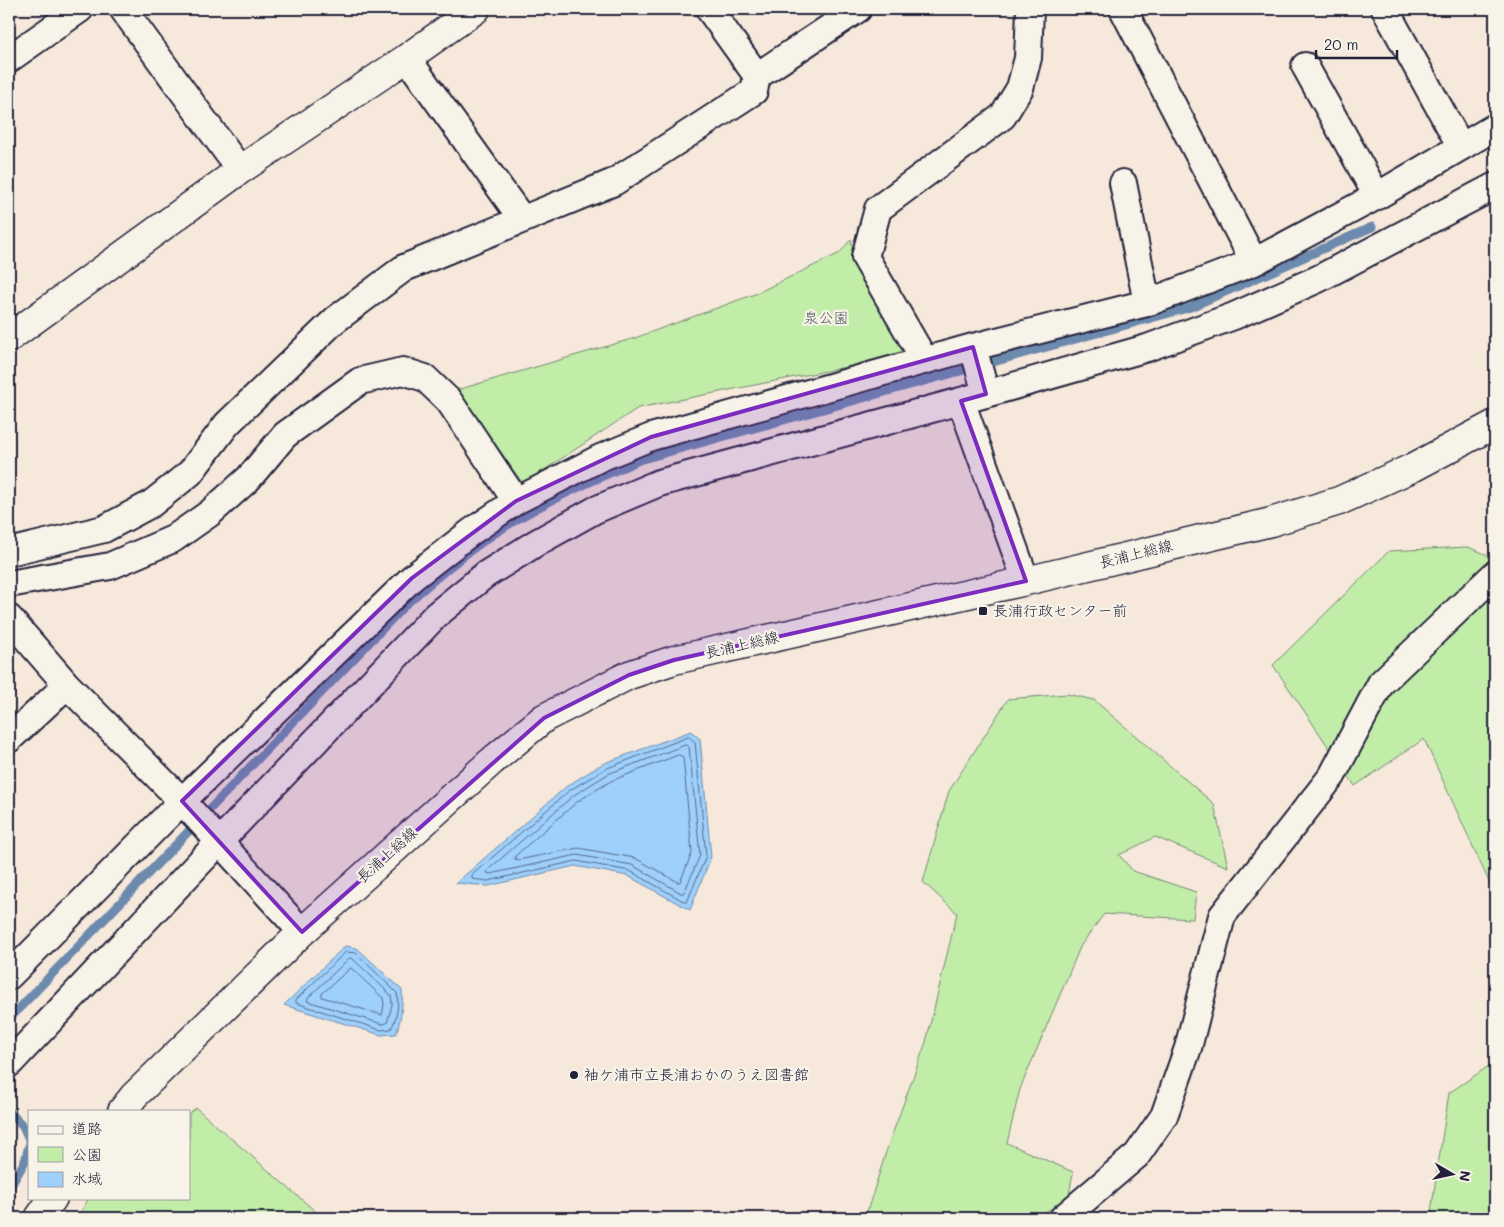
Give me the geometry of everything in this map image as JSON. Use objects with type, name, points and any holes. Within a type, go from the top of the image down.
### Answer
[{"type":"main road","points":[[9,338],[240,170],[476,9]]},
{"type":"main road","name":"長浦上総線","points":[[123,1110],[134,1096],[302,932],[492,761],[544,718],[629,675],[674,660],[1026,581],[1271,522],[1339,501],[1414,467],[1495,424]]},
{"type":"main road","points":[[38,1218],[52,1200]]},
{"type":"street","points":[[9,59],[80,9]]},
{"type":"street","points":[[122,9],[240,170]]},
{"type":"street","points":[[709,9],[757,76]]},
{"type":"street","points":[[9,552],[104,529],[151,504],[190,473],[227,424],[335,320],[404,268],[614,182],[754,91],[757,76],[858,9]]},
{"type":"street","points":[[925,361],[865,257],[878,208],[1003,116],[1020,88],[1028,58],[1030,9]]},
{"type":"street","points":[[1123,9],[1254,262]]},
{"type":"street","points":[[1385,9],[1460,147]]},
{"type":"street","points":[[406,58],[522,220]]},
{"type":"street","points":[[1305,66],[1377,196]]},
{"type":"street","points":[[9,976],[186,805],[412,578],[471,532],[516,501],[600,458],[652,437],[973,347],[1147,303],[1254,262],[1377,196],[1495,128]]},
{"type":"street","points":[[1123,183],[1147,303]]},
{"type":"street","points":[[10,1063],[214,836],[436,615],[485,575],[536,543],[595,510],[660,482],[1147,348],[1234,316],[1318,279],[1495,186]]},
{"type":"street","points":[[973,347],[973,397],[1026,581]]},
{"type":"street","points":[[9,584],[110,566],[173,539],[217,507],[248,479],[285,435],[360,380],[403,371],[425,378],[449,401],[516,501]]},
{"type":"street","points":[[1063,1218],[1137,1155],[1164,1116],[1188,1048],[1222,916],[1332,776],[1381,683],[1495,574]]},
{"type":"street","points":[[9,618],[66,684],[186,805],[302,932]]},
{"type":"street","points":[[9,740],[66,684]]},
{"type":"highlighted area","points":[[973,347],[986,394],[961,401],[1026,581],[674,660],[629,675],[544,718],[302,932],[182,801],[412,578],[516,501],[651,437]]},
{"type":"green space","name":"泉公園","points":[[851,239],[855,263],[905,343],[902,356],[638,408],[523,484],[457,390],[635,338],[755,294],[840,253]]},
{"type":"green space","points":[[1468,547],[1495,558],[1495,895],[1424,739],[1355,786],[1273,665],[1389,551]]},
{"type":"green space","points":[[1067,694],[1094,700],[1214,804],[1228,867],[1155,837],[1119,855],[1133,871],[1196,892],[1193,919],[1104,914],[1081,945],[1020,1089],[1007,1143],[1073,1172],[1068,1201],[1035,1218],[865,1218],[888,1146],[926,1042],[957,913],[923,882],[949,791],[1008,699]]},
{"type":"green space","points":[[1495,1062],[1495,1218],[1430,1218],[1449,1093]]},
{"type":"green space","points":[[196,1108],[323,1218],[77,1218],[88,1200],[190,1200],[190,1112]]},
{"type":"water","points":[[691,731],[700,739],[711,857],[690,910],[628,876],[575,866],[488,886],[456,883],[567,786],[602,764]]},
{"type":"water","points":[[345,946],[357,948],[402,990],[401,1012],[396,1034],[381,1035],[284,1005]]},
{"type":"waterway","points":[[9,1019],[407,603],[465,554],[519,518],[570,491],[639,460],[1191,307],[1372,227]]},
{"type":"waterway","points":[[9,1111],[23,1126],[28,1137]]},
{"type":"waterway","points":[[9,1189],[25,1161],[28,1150]]},
{"type":"place","name":"長浦行政センター前","points":[[983,611]]},
{"type":"place","name":"袖ケ浦市立長浦おかのうえ図書館","points":[[574,1075]]}]
